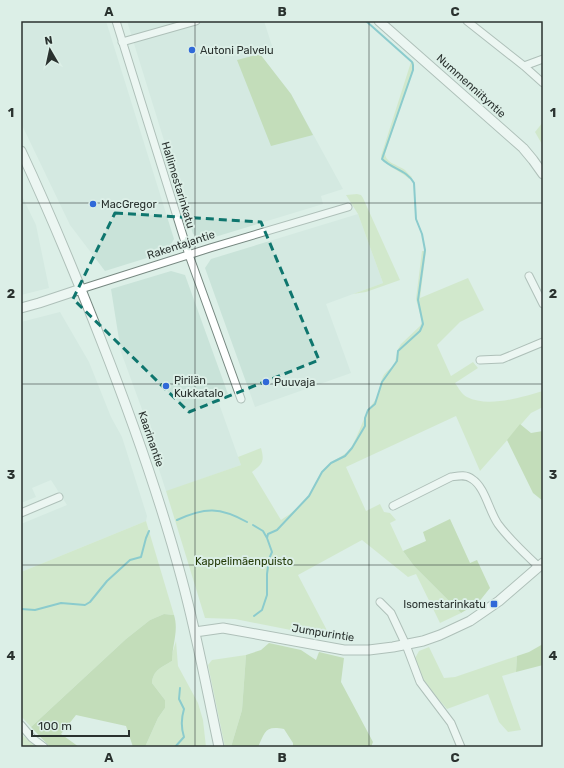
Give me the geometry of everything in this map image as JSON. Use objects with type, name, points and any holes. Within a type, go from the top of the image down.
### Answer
[{"type":"street","name":"Hallimestarinkatu","points":[[116,21],[189,255],[241,399]]},
{"type":"street","points":[[122,42],[196,21]]},
{"type":"street","name":"Nummenniityntie","points":[[379,21],[523,148],[543,174]]},
{"type":"street","points":[[467,21],[543,83]]},
{"type":"street","points":[[524,66],[543,59]]},
{"type":"street","name":"Kaarinantie","points":[[21,151],[46,204],[81,289],[131,417],[145,459],[182,580],[195,632],[218,747]]},
{"type":"street","name":"Rakentajantie","points":[[21,308],[348,207]]},
{"type":"street","points":[[529,276],[543,304]]},
{"type":"street","points":[[480,360],[502,359],[543,342]]},
{"type":"street","points":[[393,506],[451,478],[466,476],[472,478],[480,487],[498,524],[541,565]]},
{"type":"street","points":[[21,512],[59,497]]},
{"type":"street","name":"Jumpurintie","points":[[195,632],[223,628],[344,650],[369,650],[405,641],[440,635],[470,621],[499,601],[541,565]]},
{"type":"street","points":[[380,602],[391,613],[405,641],[420,682],[451,723],[461,747]]},
{"type":"street","points":[[21,725],[32,738],[44,747]]},
{"type":"highlighted area","points":[[115,213],[261,222],[319,360],[189,412],[73,299]]},
{"type":"shaded area","points":[[21,21],[106,21],[174,239],[166,252],[105,271],[70,225],[21,123]]},
{"type":"shaded area","points":[[127,21],[264,21],[273,49],[260,54],[291,94],[343,189],[321,196],[323,204],[205,240],[193,234]]},
{"type":"shaded area","points":[[21,194],[36,225],[49,288],[21,295]]},
{"type":"shaded area","points":[[358,214],[383,283],[326,304],[351,373],[255,407],[205,268],[211,259]]},
{"type":"shaded area","points":[[171,271],[185,275],[228,394],[217,398],[241,465],[166,491],[150,442],[147,423],[121,352],[111,289]]},
{"type":"shaded area","points":[[60,312],[89,362],[111,417],[122,437],[147,516],[146,521],[21,572],[21,524],[67,505],[51,480],[32,488],[36,497],[21,503],[21,322]]},
{"type":"green space","points":[[260,54],[291,94],[313,135],[271,146],[237,60]]},
{"type":"green space","points":[[411,62],[414,62],[414,66],[385,154],[390,162],[405,170],[412,177],[409,179],[385,163],[381,156]]},
{"type":"green space","points":[[543,122],[543,146],[535,132]]},
{"type":"green space","points":[[346,195],[361,195],[363,198],[400,280],[366,292],[353,294],[383,283],[358,214]]},
{"type":"green space","name":"Kappelimäenpuisto","points":[[422,251],[426,251],[420,298],[468,278],[484,310],[460,322],[437,345],[451,376],[473,362],[478,368],[455,383],[462,393],[465,396],[475,400],[495,402],[543,391],[543,407],[531,413],[480,471],[456,416],[346,467],[366,511],[380,504],[384,512],[390,513],[396,520],[390,523],[403,551],[414,566],[461,613],[440,623],[416,574],[408,577],[362,540],[298,575],[331,638],[235,619],[205,618],[166,491],[241,465],[238,457],[261,448],[263,460],[252,472],[281,520],[297,508],[310,493],[319,476],[329,464],[347,453],[352,446],[367,412],[377,397],[383,376],[394,366],[398,349],[422,322],[416,299]]},
{"type":"green space","points":[[520,424],[531,433],[543,431],[543,501],[533,493],[507,440]]},
{"type":"green space","points":[[450,519],[470,563],[477,560],[490,588],[478,603],[461,613],[414,566],[403,551],[426,541],[423,532]]},
{"type":"green space","points":[[146,521],[174,615],[164,614],[150,620],[126,639],[31,727],[21,716],[21,572]]},
{"type":"green space","points":[[164,614],[174,615],[176,632],[172,661],[159,669],[154,675],[152,683],[165,700],[165,708],[158,718],[145,747],[133,747],[126,726],[76,715],[61,734],[79,747],[50,747],[31,727],[126,639],[150,620]]},
{"type":"green space","points":[[176,641],[178,666],[198,703],[203,720],[206,747],[145,747],[158,718],[165,708],[165,700],[152,683],[154,675],[159,669],[172,661],[172,654]]},
{"type":"green space","points":[[269,643],[301,650],[316,660],[319,652],[344,658],[341,682],[373,742],[371,747],[293,747],[293,743],[284,729],[273,728],[266,731],[258,747],[231,747],[242,710],[246,655],[261,650]]},
{"type":"green space","points":[[543,644],[543,665],[516,672],[517,656],[529,652]]},
{"type":"green space","points":[[429,647],[444,678],[455,677],[517,656],[516,672],[502,676],[521,730],[508,732],[499,722],[488,694],[447,709],[422,680],[414,660],[419,651]]},
{"type":"green space","points":[[246,655],[242,710],[231,747],[225,747],[208,665],[212,660]]},
{"type":"green space","points":[[21,734],[22,735],[37,747],[21,747]]},
{"type":"waterway","points":[[254,616],[262,610],[267,595],[267,574],[269,559],[272,552],[267,538],[268,534],[277,530],[309,496],[322,472],[331,463],[345,456],[352,448],[365,426],[365,418],[368,410],[375,404],[382,382],[397,361],[398,351],[420,331],[423,324],[418,300],[425,250],[422,234],[416,219],[414,183],[407,175],[382,159],[413,70],[413,65],[412,62],[366,21]]},
{"type":"waterway","points":[[177,520],[196,513],[212,510],[229,514],[247,522]]},
{"type":"waterway","points":[[253,525],[263,531],[267,538]]},
{"type":"waterway","points":[[21,609],[35,610],[61,603],[85,605],[90,602],[107,581],[130,560],[141,557],[149,531]]},
{"type":"waterway","points":[[175,747],[184,737],[182,730],[182,716],[184,709],[179,699],[180,688]]},
{"type":"place","name":"Autoni Palvelu","points":[[192,50]]},
{"type":"place","name":"MacGregor","points":[[93,204]]},
{"type":"place","name":"Puuvaja","points":[[266,382]]},
{"type":"place","name":"Pirilän Kukkatalo","points":[[166,386]]},
{"type":"place","name":"Isomestarinkatu","points":[[494,604]]}]
